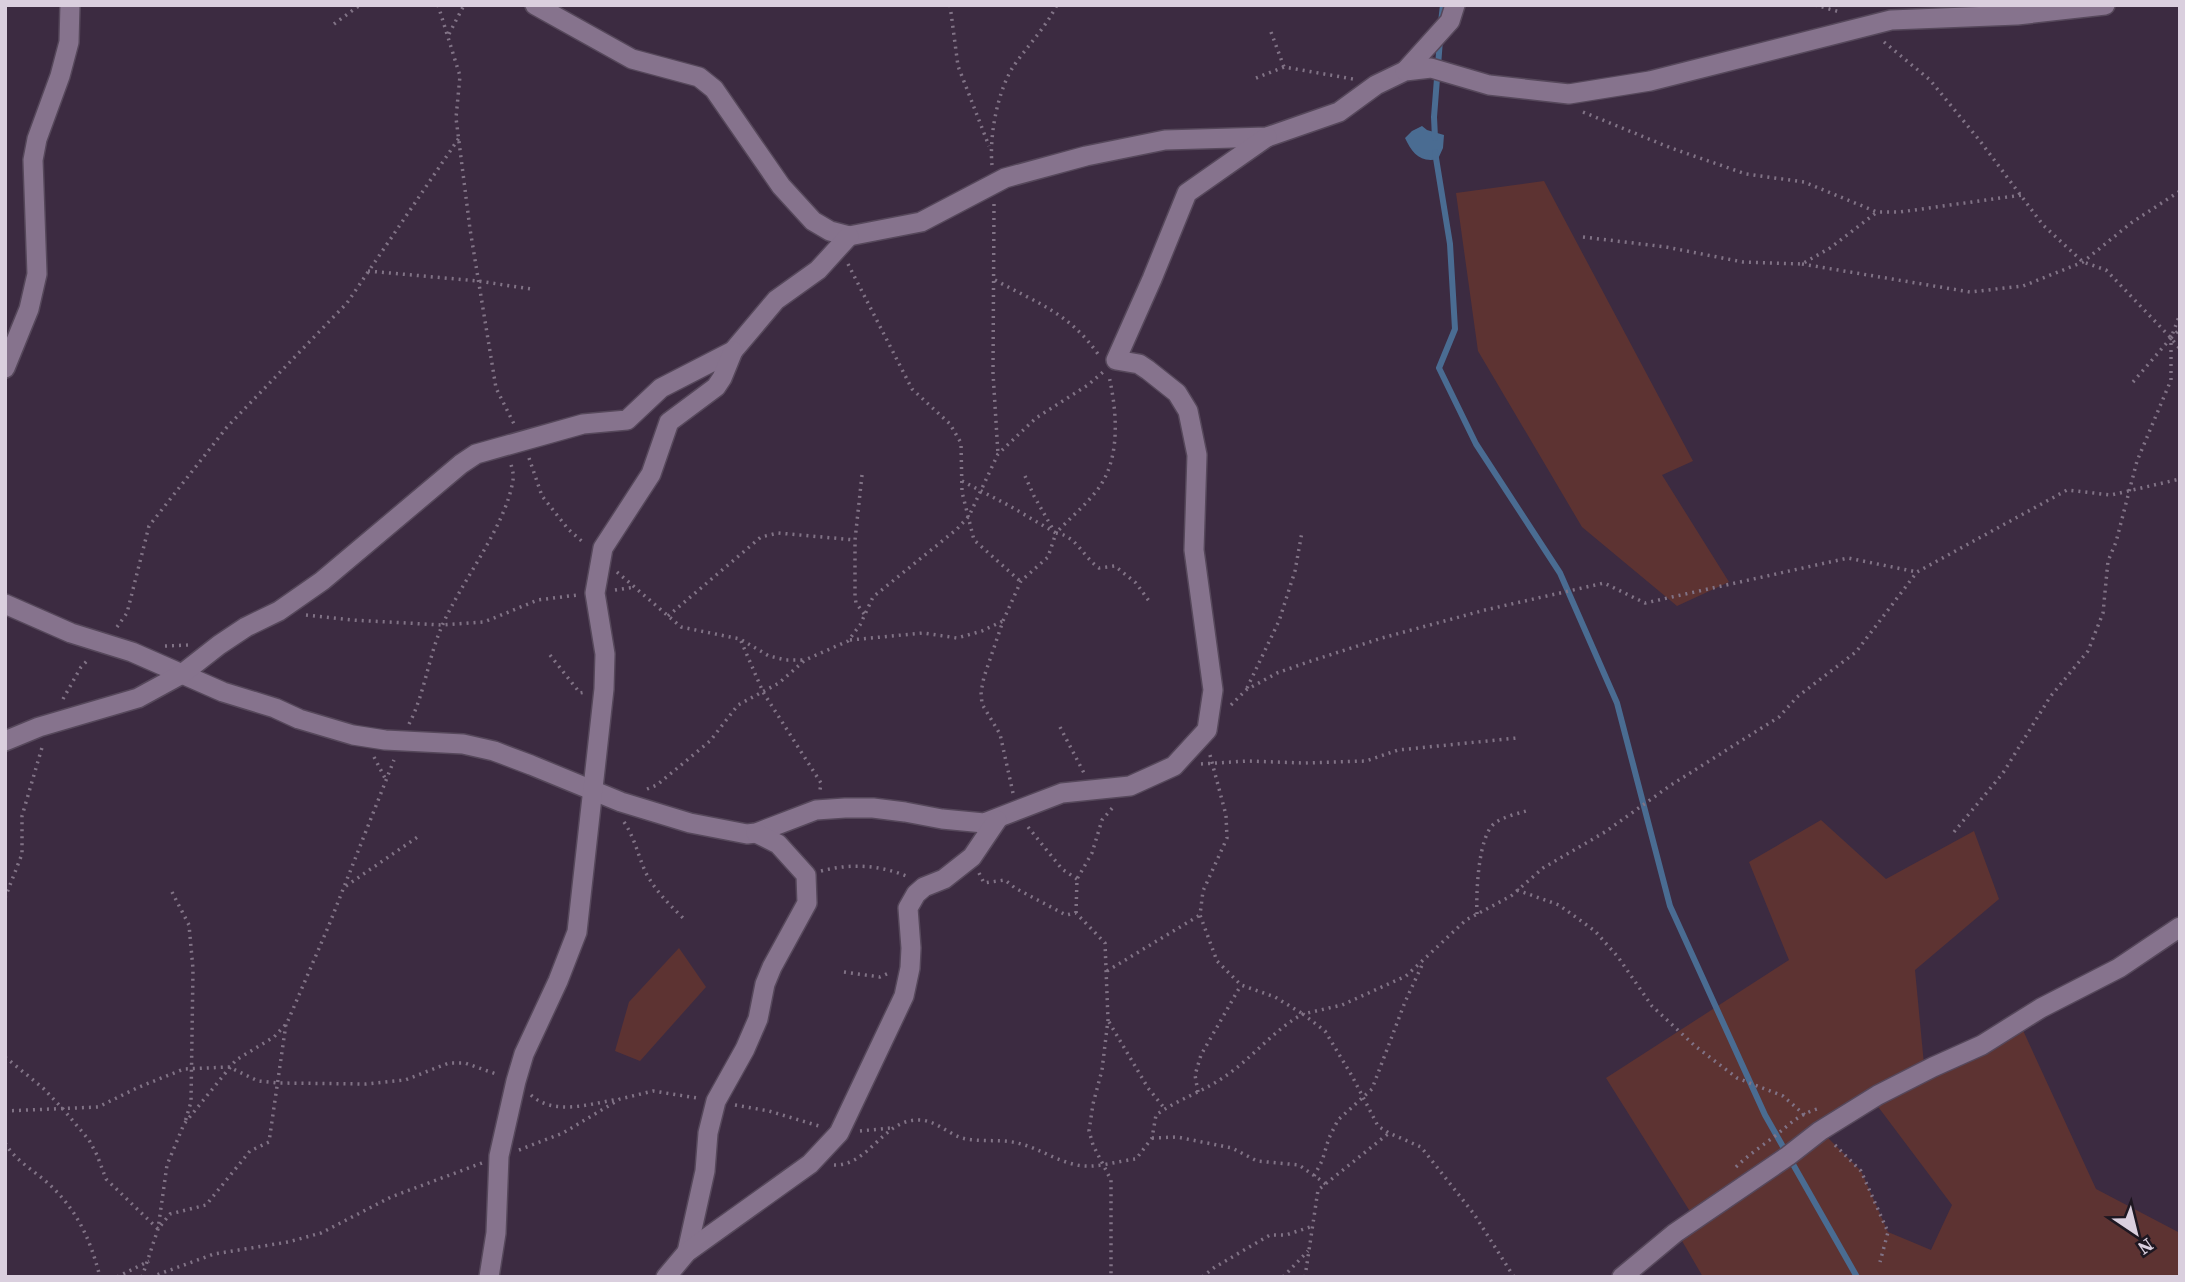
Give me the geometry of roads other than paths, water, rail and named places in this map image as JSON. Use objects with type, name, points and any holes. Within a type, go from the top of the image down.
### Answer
[{"type":"street","points":[[5,368],[29,309],[37,274],[33,160],[37,139],[60,76],[69,42],[70,5]]},
{"type":"street","points":[[535,5],[632,59],[699,77],[714,89],[781,186],[813,221],[844,241]]},
{"type":"street","points":[[1405,71],[1450,21],[1455,5]]},
{"type":"street","points":[[5,604],[71,633],[132,652],[223,692],[275,708],[299,719],[353,735],[385,740],[463,744],[494,751],[594,791],[620,809],[747,834],[816,810],[873,808],[961,822],[985,823],[1062,793],[1130,786],[1174,766],[1207,730],[1213,690],[1194,550],[1197,455],[1188,411],[1168,384],[1139,364],[1112,364],[1153,279],[1187,193],[1267,137],[1339,112],[1376,85],[1405,71],[1431,68],[1489,85],[1569,94],[1650,81],[1891,20],[2017,15],[2105,5]]},
{"type":"street","points":[[489,1277],[496,1233],[499,1156],[516,1081],[524,1054],[577,932],[604,689],[605,654],[596,593],[603,548],[651,474],[669,422],[716,387],[733,351],[776,300],[818,270],[844,241],[921,222],[1006,178],[1086,156],[1165,140],[1267,137]]},
{"type":"street","points":[[5,741],[138,698],[182,674],[219,645],[279,611],[322,581],[476,454],[583,424],[627,420],[661,388],[733,351]]},
{"type":"street","points":[[666,1277],[687,1252],[810,1164],[839,1133],[904,996],[911,968],[908,908],[916,894],[944,879],[972,857],[1006,816]]},
{"type":"street","points":[[687,1252],[705,1171],[716,1101],[746,1049],[758,1019],[765,984],[772,967],[807,903],[806,875],[778,844],[756,833]]},
{"type":"street","points":[[1622,1277],[1675,1233],[1820,1131],[1878,1095],[1982,1045],[2041,1008],[2119,968],[2180,927]]},
{"type":"water","points":[[1422,126],[1444,135],[1443,148],[1438,159],[1426,160],[1417,156],[1405,138]]},
{"type":"waterway","points":[[1441,22],[1443,5]]},
{"type":"waterway","points":[[1435,138],[1440,40]]},
{"type":"waterway","points":[[1435,152],[1450,244],[1455,329],[1439,368],[1476,444],[1560,573],[1617,703],[1670,906],[1765,1115],[1857,1277]]}]
